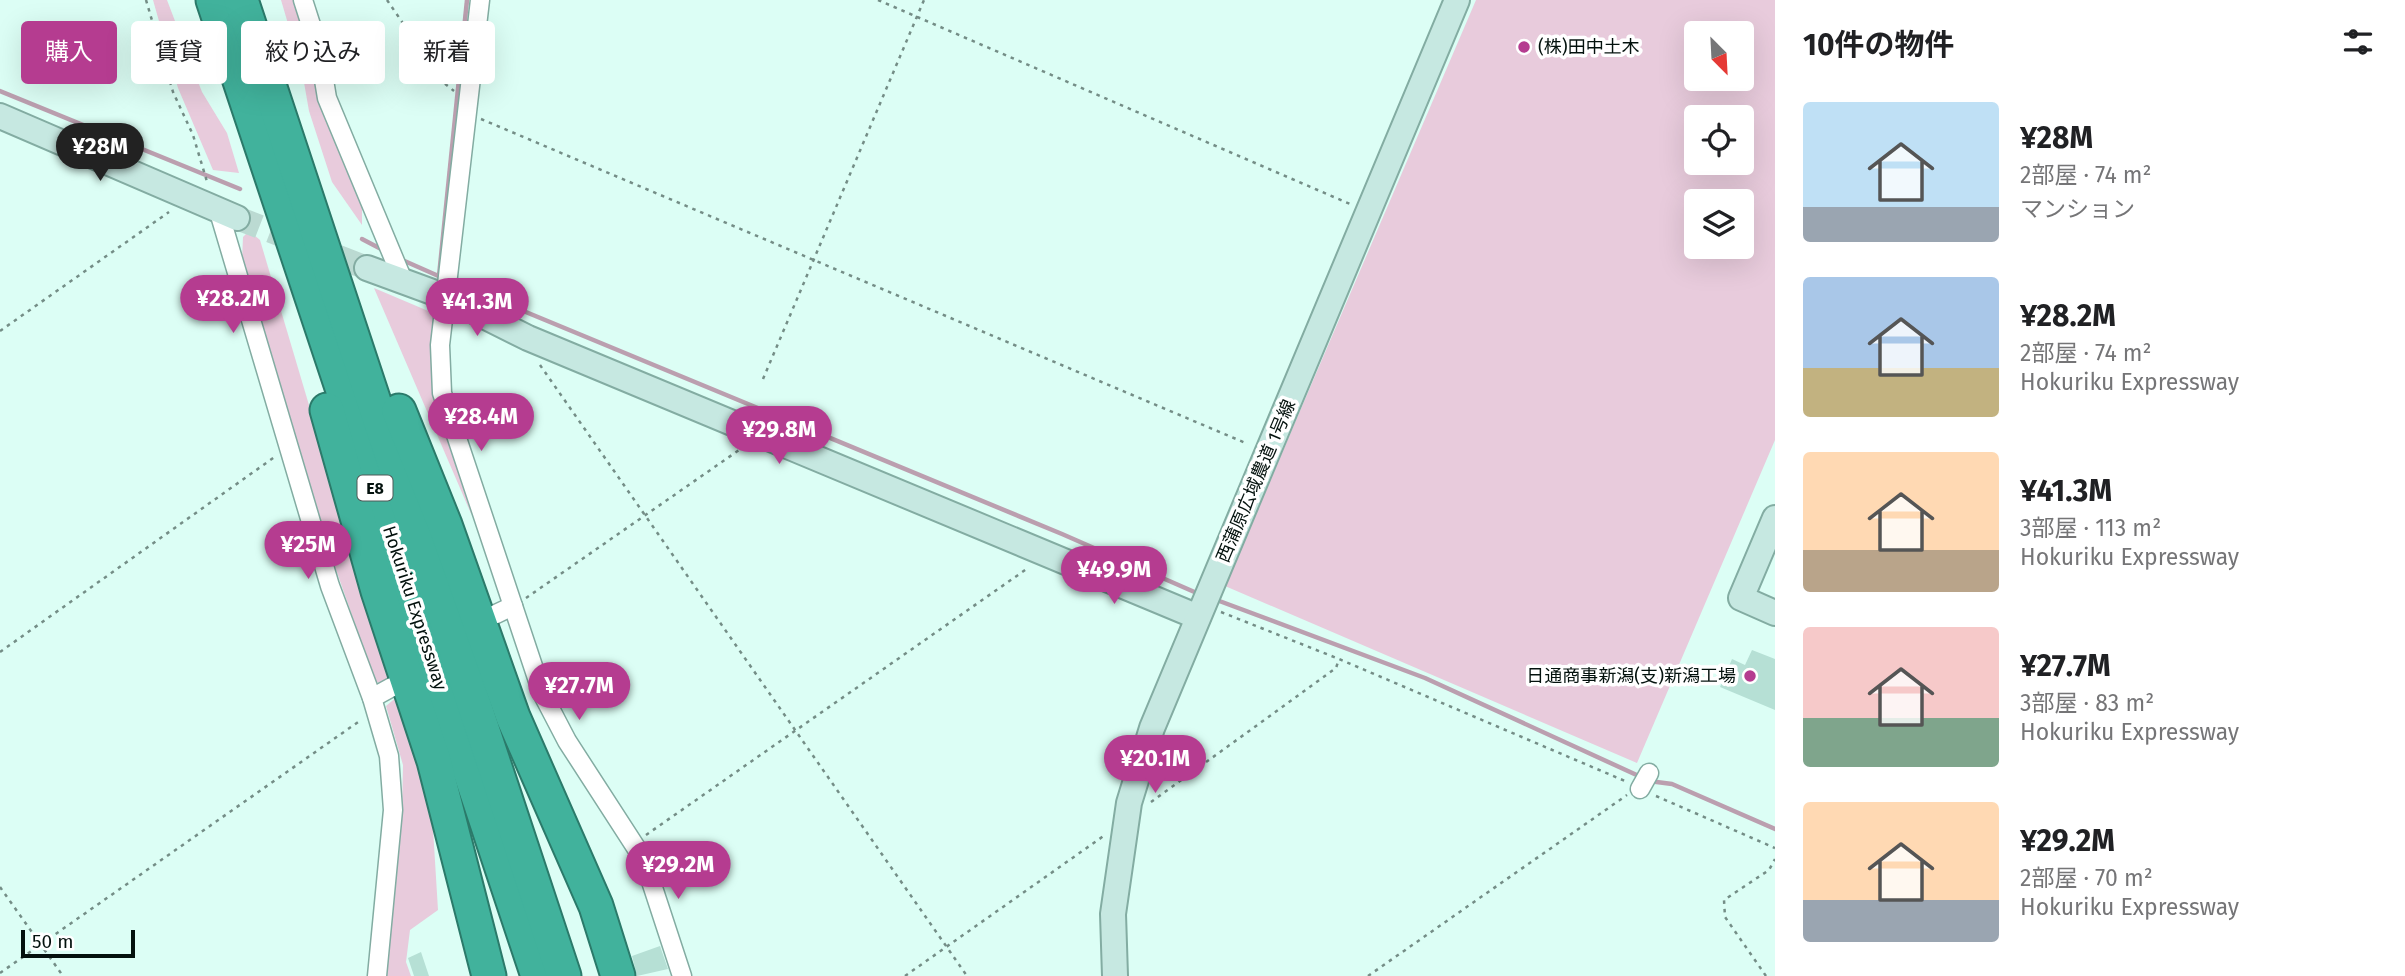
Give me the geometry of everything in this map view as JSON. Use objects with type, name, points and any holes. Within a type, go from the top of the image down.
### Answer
[{"type":"highway","points":[[211,0],[284,244],[371,565],[434,761],[489,976]]},
{"type":"highway","name":"Hokuriku Expressway","points":[[211,0],[538,976]]},
{"type":"highway","name":"Hokuriku Expressway","points":[[241,0],[564,976]]},
{"type":"highway","points":[[295,163],[445,524],[513,717],[596,906],[618,976]]},
{"type":"street","points":[[303,0],[318,50],[327,98],[404,283]]},
{"type":"street","points":[[480,0],[440,345],[442,393],[542,692],[555,718],[644,860],[682,976]]},
{"type":"street","name":"西蒲原広域農道 1号線","points":[[1115,976],[1112,914],[1126,818],[1152,728],[1457,0]]},
{"type":"street","points":[[0,116],[228,215],[287,448],[330,586],[387,747],[393,785],[377,976]]},
{"type":"street","points":[[367,268],[446,298],[528,338],[1198,617]]},
{"type":"street","points":[[1775,518],[1741,598],[1775,613]]},
{"type":"street","points":[[496,614],[513,606]]},
{"type":"street","points":[[374,704],[392,687]]},
{"type":"path","points":[[146,0],[173,92],[193,135],[211,196],[228,215]]},
{"type":"path","points":[[387,0],[444,83],[453,90],[468,92]]},
{"type":"path","points":[[878,0],[1369,212]]},
{"type":"path","points":[[763,379],[924,0]]},
{"type":"path","points":[[466,111],[1268,452]]},
{"type":"path","points":[[0,331],[190,197]]},
{"type":"path","points":[[528,338],[528,348],[646,513],[967,976]]},
{"type":"path","points":[[513,606],[762,435]]},
{"type":"path","points":[[0,652],[287,448]]},
{"type":"path","points":[[635,843],[1047,554]]},
{"type":"path","points":[[1198,617],[1217,611],[1339,659],[1644,782],[1775,848]]},
{"type":"path","points":[[905,976],[1106,835],[1336,668],[1339,659]]},
{"type":"path","points":[[0,973],[374,704]]},
{"type":"path","points":[[1368,976],[1644,782]]},
{"type":"path","points":[[1766,976],[1725,918],[1722,908],[1724,900],[1769,870],[1775,859]]},
{"type":"path","points":[[0,887],[63,976]]},
{"type":"shaded area","points":[[153,0],[167,0],[175,21],[159,21]]},
{"type":"shaded area","points":[[281,0],[298,0],[305,21],[287,21]]},
{"type":"shaded area","points":[[1476,0],[1775,0],[1775,440],[1637,763],[1225,586]]},
{"type":"shaded area","points":[[177,84],[199,84],[227,133],[239,173],[213,170]]},
{"type":"shaded area","points":[[304,84],[325,84],[362,200],[362,225],[332,182],[309,111]]},
{"type":"shaded area","points":[[249,231],[260,240],[390,678],[383,685],[375,681],[312,501],[242,261],[243,237]]},
{"type":"shaded area","points":[[374,288],[433,313],[433,378],[472,516]]},
{"type":"shaded area","points":[[398,696],[431,796],[438,910],[410,930],[406,962],[411,976],[385,976],[402,809],[403,765],[386,706]]},
{"type":"building","name":"日通商事新潟(支)新潟工場","points":[[1752,650],[1775,659],[1775,710],[1720,687],[1732,659],[1745,665]]},
{"type":"building","points":[[660,946],[668,969],[637,976],[632,956]]},
{"type":"building","points":[[421,952],[429,976],[414,976],[408,958]]},
{"type":"waterway","points":[[439,276],[467,0]]},
{"type":"waterway","points":[[0,91],[240,189]]},
{"type":"waterway","points":[[362,239],[383,250]]},
{"type":"waterway","points":[[400,259],[443,278]]},
{"type":"waterway","points":[[451,281],[1062,534],[1199,594]]},
{"type":"waterway","points":[[1214,599],[1425,678],[1641,777]]},
{"type":"waterway","points":[[1649,781],[1672,784],[1775,829]]},
{"type":"tunnel","points":[[237,218],[367,268]]},
{"type":"place","name":"(株)田中土木","points":[[1524,47]]},
{"type":"place","name":"日通商事新潟(支)新潟工場","points":[[1750,676]]}]
